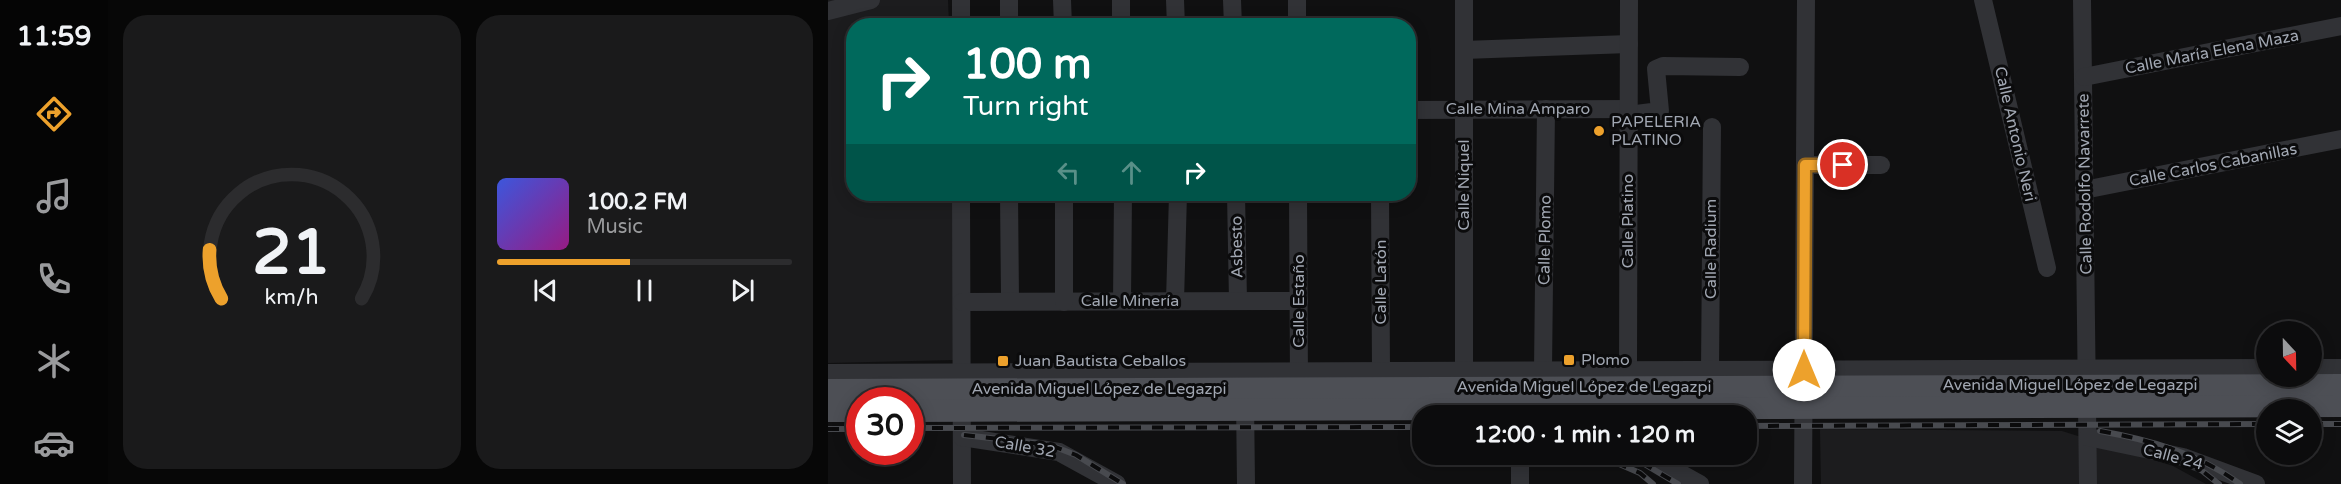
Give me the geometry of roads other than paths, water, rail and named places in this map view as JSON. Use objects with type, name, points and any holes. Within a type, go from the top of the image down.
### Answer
[{"type":"main road","name":"Avenida Miguel López de Legazpi","points":[[828,390],[1299,390],[1519,395],[1804,388],[2341,384]]},
{"type":"main road","name":"Avenida Miguel López de Legazpi","points":[[2089,387],[2341,406]]},
{"type":"main road","name":"Avenida Miguel López de Legazpi","points":[[924,406],[962,391]]},
{"type":"main road","points":[[828,411],[846,411]]},
{"type":"street","points":[[828,11],[871,0]]},
{"type":"street","points":[[961,0],[961,18]]},
{"type":"street","points":[[1009,18],[1010,0]]},
{"type":"street","points":[[1062,0],[1063,18]]},
{"type":"street","points":[[1121,0],[1121,18]]},
{"type":"street","points":[[1175,0],[1176,18]]},
{"type":"street","points":[[1232,0],[1233,18]]},
{"type":"street","points":[[1297,0],[1297,18]]},
{"type":"street","name":"Calle Níquel","points":[[1464,0],[1464,370]]},
{"type":"street","name":"Calle Platino","points":[[1628,370],[1629,0]]},
{"type":"street","points":[[1803,484],[1806,0]]},
{"type":"street","name":"Calle Antonio Neri","points":[[1983,0],[2046,268]]},
{"type":"street","name":"Calle Rodolfo Navarrete","points":[[2082,0],[2089,387],[2088,484]]},
{"type":"street","name":"Calle María Elena Maza","points":[[2084,77],[2341,26]]},
{"type":"street","points":[[1464,50],[1629,44]]},
{"type":"street","name":"Calle Mina Amparo","points":[[1416,110],[1660,111],[1656,69],[1663,66],[1740,67]]},
{"type":"street","name":"Calle Plomo","points":[[1544,370],[1546,109]]},
{"type":"street","name":"Calle Radium","points":[[1710,370],[1712,127]]},
{"type":"street","name":"Calle Carlos Cabanillas","points":[[2084,190],[2341,139]]},
{"type":"street","points":[[1805,165],[1881,165]]},
{"type":"street","points":[[962,201],[962,484]]},
{"type":"street","points":[[1009,201],[1010,300]]},
{"type":"street","points":[[1064,201],[1064,302]]},
{"type":"street","points":[[1122,301],[1123,201]]},
{"type":"street","points":[[1175,301],[1178,201]]},
{"type":"street","name":"Asbesto","points":[[1236,201],[1238,301]]},
{"type":"street","name":"Calle Estaño","points":[[1298,201],[1299,390]]},
{"type":"street","name":"Calle Latón","points":[[1380,201],[1381,371]]},
{"type":"street","name":"Calle Minería","points":[[962,302],[1010,300],[1064,302],[1299,301]]},
{"type":"street","points":[[2322,368],[2341,368]]},
{"type":"street","name":"Avenida Miguel López de Legazpi","points":[[2089,387],[2256,369]]},
{"type":"street","name":"Avenida Miguel López de Legazpi","points":[[1299,390],[1381,371],[1464,370],[1519,395],[1544,370],[1710,370],[1804,388]]},
{"type":"street","name":"Avenida Miguel López de Legazpi","points":[[828,373],[962,391]]},
{"type":"street","points":[[1245,390],[1246,484]]},
{"type":"street","name":"Calle 32","points":[[962,437],[1059,452],[1117,484]]},
{"type":"street","name":"Calle 24","points":[[2088,437],[2183,457],[2256,484]]},
{"type":"street","points":[[1520,465],[1520,484]]},
{"type":"street","points":[[1666,465],[1700,484]]},
{"type":"railway","points":[[1757,426],[2256,424]]},
{"type":"railway","points":[[2322,424],[2341,424]]},
{"type":"railway","points":[[924,428],[1412,427]]},
{"type":"railway","points":[[828,429],[846,429]]},
{"type":"railway","points":[[2100,431],[2173,449],[2207,464],[2240,484]]},
{"type":"railway","points":[[964,435],[1050,445],[1076,455],[1123,484]]},
{"type":"railway","points":[[2187,459],[2219,484]]},
{"type":"railway","points":[[1621,465],[1640,473],[1653,484]]},
{"type":"railway","points":[[1646,465],[1678,484]]},
{"type":"place","name":"PAPELERIA PLATINO","points":[[1599,131]]},
{"type":"place","name":"Plomo","points":[[1569,360]]},
{"type":"place","name":"Juan Bautista Ceballos","points":[[1003,361]]}]
